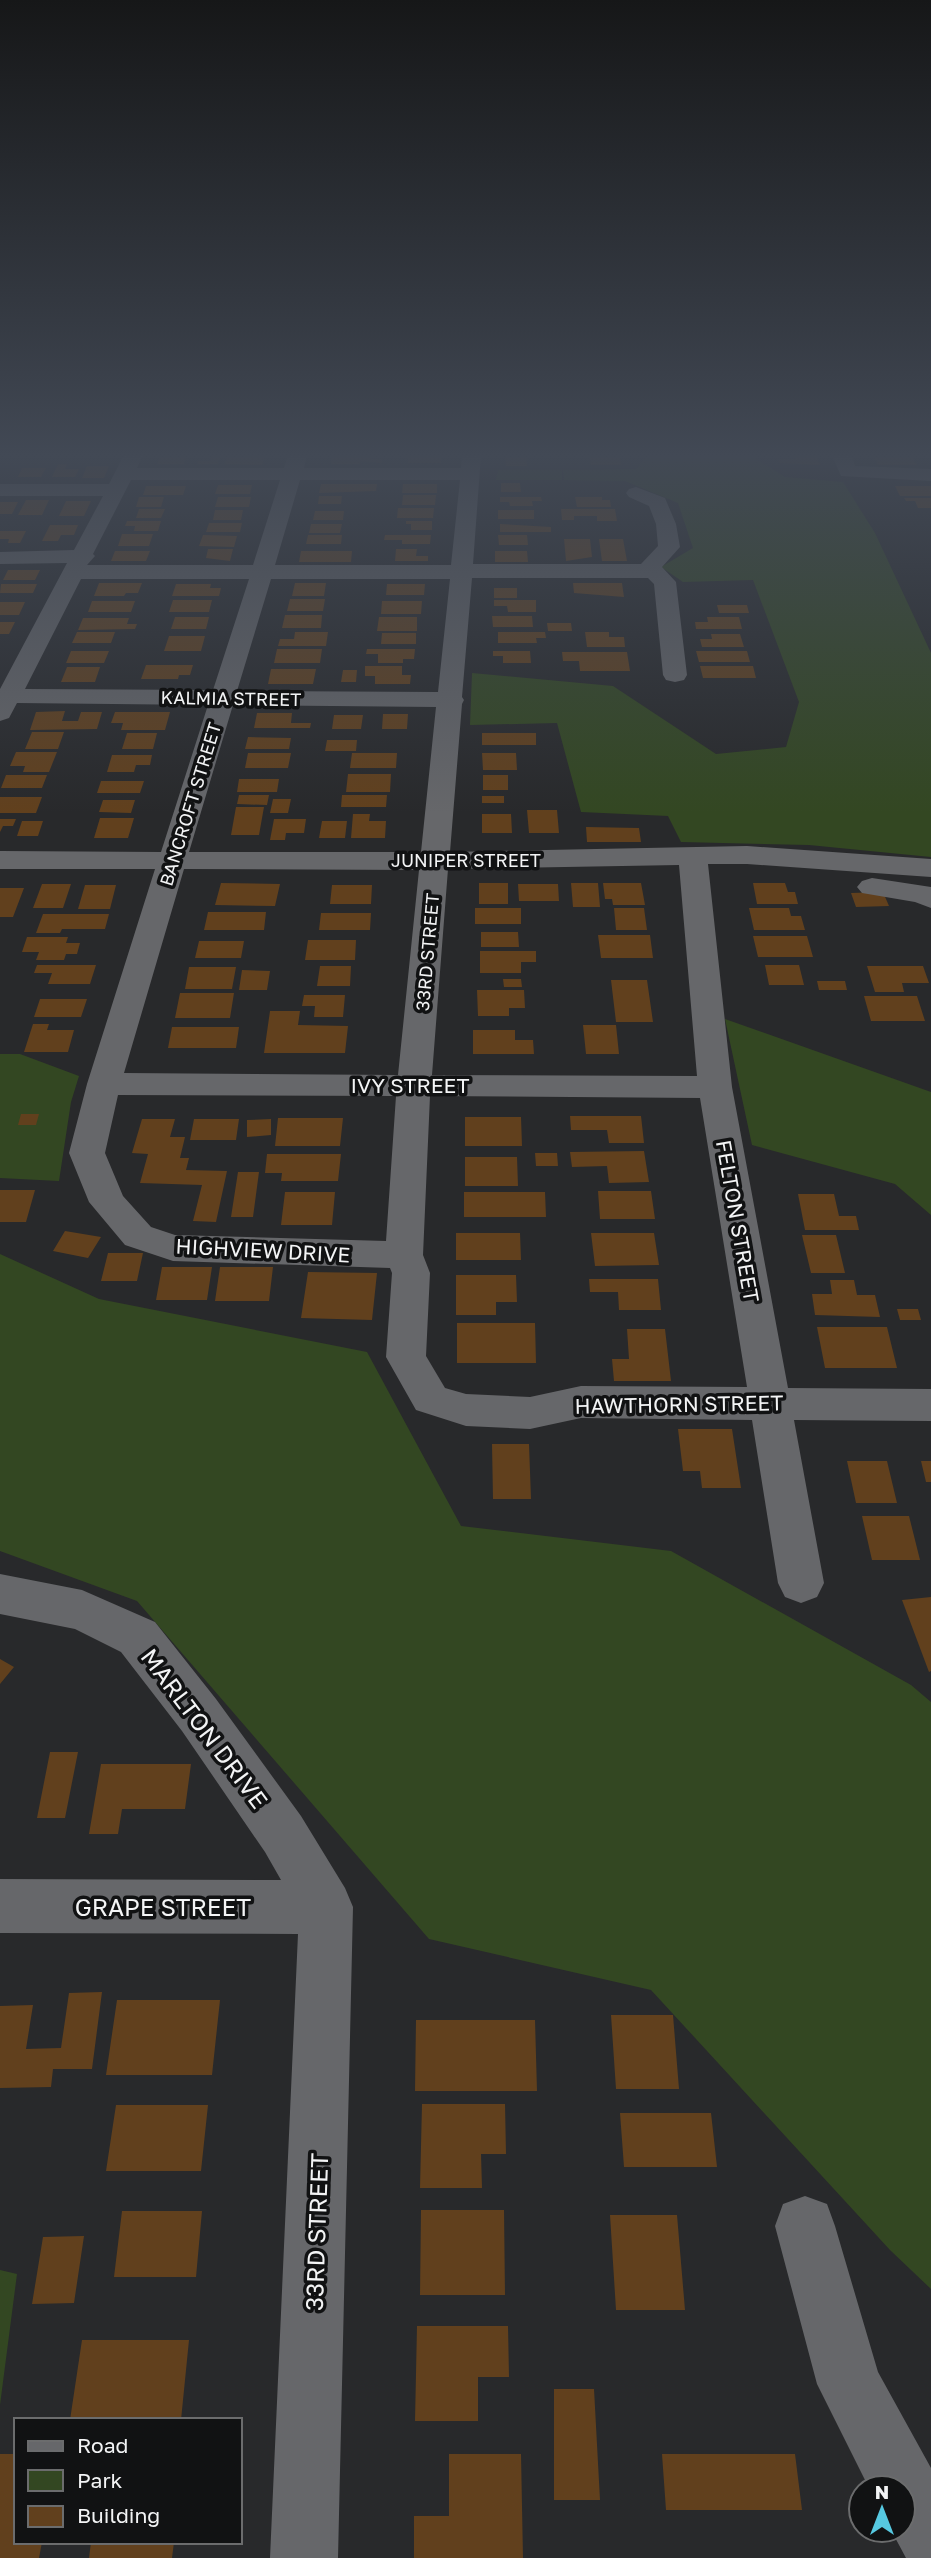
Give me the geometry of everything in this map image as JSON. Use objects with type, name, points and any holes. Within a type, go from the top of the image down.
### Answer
[{"type":"street","points":[[5,704],[74,574]]},
{"type":"street","name":"BANCROFT STREET","points":[[87,1153],[104,1084],[259,574]]},
{"type":"street","name":"33RD STREET","points":[[431,1399],[406,1357],[411,1273],[404,1255],[414,1086],[452,700],[460,574]]},
{"type":"street","points":[[655,574],[665,582],[675,675]]},
{"type":"street","name":"KALMIA STREET","points":[[5,704],[223,698],[452,700]]},
{"type":"street","name":"JUNIPER STREET","points":[[0,860],[435,861],[694,865],[747,855],[931,868]]},
{"type":"street","points":[[694,865],[923,894],[931,899]]},
{"type":"street","name":"FELTON STREET","points":[[694,865],[715,1087],[801,1583]]},
{"type":"street","name":"IVY STREET","points":[[104,1084],[715,1087]]},
{"type":"street","name":"HIGHVIEW DRIVE","points":[[87,1153],[107,1202],[138,1236],[173,1248],[404,1255]]},
{"type":"street","name":"HAWTHORN STREET","points":[[431,1399],[466,1410],[530,1413],[581,1402],[931,1405]]},
{"type":"street","name":"MARLTON DRIVE","points":[[0,1594],[82,1610],[138,1637],[199,1716],[283,1834],[326,1907]]},
{"type":"street","name":"GRAPE STREET","points":[[0,1906],[326,1907]]},
{"type":"street","name":"33RD STREET","points":[[304,2558],[326,1907]]},
{"type":"street","points":[[805,2226],[849,2384],[931,2535]]},
{"type":"green space","points":[[672,574],[894,574],[931,653],[931,857],[809,845],[681,842],[668,816],[581,812],[557,723],[470,725],[472,673],[613,686],[716,754],[786,747],[799,702],[753,580],[683,582]]},
{"type":"green space","points":[[725,1019],[931,1092],[931,1215],[895,1184],[752,1145]]},
{"type":"green space","points":[[0,1054],[20,1054],[79,1076],[71,1102],[59,1181],[0,1178]]},
{"type":"green space","points":[[0,1254],[99,1299],[367,1352],[461,1526],[671,1551],[911,1685],[931,1702],[931,2289],[890,2250],[651,1990],[429,1939],[137,1601],[0,1551]]},
{"type":"green space","points":[[0,2270],[17,2274],[0,2405]]},
{"type":"building","points":[[6,574],[38,574],[35,580],[3,580]]},
{"type":"building","points":[[99,583],[142,583],[138,593],[94,596]]},
{"type":"building","points":[[295,583],[326,583],[324,596],[292,596]]},
{"type":"building","points":[[573,583],[622,583],[624,597],[574,593]]},
{"type":"building","points":[[1,584],[37,584],[33,593],[0,593]]},
{"type":"building","points":[[176,584],[211,584],[210,588],[221,588],[219,596],[172,596]]},
{"type":"building","points":[[387,584],[425,584],[424,595],[386,595]]},
{"type":"building","points":[[494,588],[517,588],[517,598],[494,598]]},
{"type":"building","points":[[290,599],[325,599],[323,611],[287,611]]},
{"type":"building","points":[[173,600],[212,600],[209,612],[169,612]]},
{"type":"building","points":[[494,600],[536,600],[536,612],[508,612],[507,606],[494,606]]},
{"type":"building","points":[[92,601],[135,601],[131,612],[88,612]]},
{"type":"building","points":[[382,601],[422,601],[421,614],[381,614]]},
{"type":"building","points":[[0,602],[25,602],[19,615],[0,615]]},
{"type":"building","points":[[717,605],[747,605],[749,613],[719,613]]},
{"type":"building","points":[[285,615],[322,615],[321,628],[282,628]]},
{"type":"building","points":[[492,616],[532,616],[533,627],[493,627]]},
{"type":"building","points":[[175,617],[209,617],[206,629],[171,629]]},
{"type":"building","points":[[379,617],[417,617],[417,631],[377,631]]},
{"type":"building","points":[[707,617],[739,617],[742,629],[696,629],[695,622],[708,622]]},
{"type":"building","points":[[83,618],[129,618],[127,624],[137,624],[135,629],[78,630]]},
{"type":"building","points":[[0,622],[15,622],[9,634],[0,634]]},
{"type":"building","points":[[547,623],[571,623],[572,631],[548,631]]},
{"type":"building","points":[[77,632],[115,632],[111,643],[72,643]]},
{"type":"building","points":[[295,632],[328,632],[326,646],[278,646],[280,639],[294,639]]},
{"type":"building","points":[[498,632],[545,632],[546,638],[536,638],[537,643],[498,643]]},
{"type":"building","points":[[585,632],[609,632],[609,637],[624,637],[625,647],[587,647]]},
{"type":"building","points":[[382,633],[416,633],[416,644],[381,644]]},
{"type":"building","points":[[711,634],[740,634],[744,647],[702,647],[700,639],[712,639]]},
{"type":"building","points":[[169,636],[205,636],[201,651],[164,651]]},
{"type":"building","points":[[277,649],[322,649],[320,663],[274,663]]},
{"type":"building","points":[[367,649],[415,649],[414,659],[403,659],[403,663],[378,663],[378,654],[366,654]]},
{"type":"building","points":[[71,651],[109,651],[104,663],[66,663]]},
{"type":"building","points":[[493,651],[530,651],[531,663],[503,663],[503,656],[493,656]]},
{"type":"building","points":[[696,651],[747,651],[750,662],[699,662]]},
{"type":"building","points":[[562,652],[627,652],[630,671],[580,671],[579,661],[563,661]]},
{"type":"building","points":[[146,665],[193,665],[190,675],[179,675],[178,679],[141,679]]},
{"type":"building","points":[[365,666],[402,666],[402,675],[411,675],[410,684],[375,684],[375,676],[365,676]]},
{"type":"building","points":[[700,666],[753,666],[756,678],[703,678]]},
{"type":"building","points":[[67,667],[100,667],[95,682],[61,682]]},
{"type":"building","points":[[271,669],[316,669],[313,684],[268,684]]},
{"type":"building","points":[[343,670],[357,670],[356,682],[341,682]]},
{"type":"building","points":[[65,711],[62,721],[78,721],[81,712],[102,712],[97,729],[30,730],[36,712]]},
{"type":"building","points":[[115,712],[170,712],[165,730],[121,730],[123,723],[111,723]]},
{"type":"building","points":[[257,713],[292,713],[291,723],[311,723],[310,728],[254,728]]},
{"type":"building","points":[[383,714],[408,714],[407,729],[382,729]]},
{"type":"building","points":[[334,715],[363,715],[361,729],[332,729]]},
{"type":"building","points":[[32,732],[64,732],[58,749],[25,749]]},
{"type":"building","points":[[127,733],[157,733],[153,749],[122,749]]},
{"type":"building","points":[[482,733],[536,733],[536,745],[482,745]]},
{"type":"building","points":[[248,737],[291,738],[289,749],[245,749]]},
{"type":"building","points":[[327,740],[357,740],[356,751],[325,751]]},
{"type":"building","points":[[16,752],[57,752],[49,772],[23,772],[25,766],[10,766]]},
{"type":"building","points":[[248,753],[291,753],[288,768],[245,768]]},
{"type":"building","points":[[352,753],[397,753],[396,768],[350,768]]},
{"type":"building","points":[[482,753],[516,753],[517,770],[483,770]]},
{"type":"building","points":[[112,755],[152,755],[150,765],[136,765],[134,772],[107,772]]},
{"type":"building","points":[[348,774],[391,774],[390,792],[346,792]]},
{"type":"building","points":[[6,775],[47,775],[42,788],[1,788]]},
{"type":"building","points":[[483,775],[508,775],[508,790],[483,790]]},
{"type":"building","points":[[239,779],[279,779],[277,792],[237,792]]},
{"type":"building","points":[[101,781],[144,781],[140,793],[97,793]]},
{"type":"building","points":[[239,795],[269,795],[267,805],[237,804]]},
{"type":"building","points":[[342,795],[387,795],[386,807],[341,807]]},
{"type":"building","points":[[482,796],[504,796],[504,803],[482,803]]},
{"type":"building","points":[[0,797],[42,797],[36,813],[0,813]]},
{"type":"building","points":[[273,799],[291,799],[288,813],[270,813]]},
{"type":"building","points":[[103,800],[135,800],[131,813],[99,812]]},
{"type":"building","points":[[236,807],[264,807],[259,835],[231,835]]},
{"type":"building","points":[[527,810],[557,810],[559,833],[529,833]]},
{"type":"building","points":[[353,814],[370,814],[369,821],[386,821],[385,838],[351,838]]},
{"type":"building","points":[[482,814],[511,814],[512,833],[482,833]]},
{"type":"building","points":[[100,818],[134,818],[128,838],[94,838]]},
{"type":"building","points":[[0,819],[16,819],[13,826],[3,826],[0,832]]},
{"type":"building","points":[[274,819],[306,819],[304,833],[286,833],[285,840],[270,840]]},
{"type":"building","points":[[22,821],[43,821],[38,836],[17,836]]},
{"type":"building","points":[[322,821],[347,821],[345,838],[319,838]]},
{"type":"building","points":[[586,827],[639,828],[641,842],[587,842]]},
{"type":"building","points":[[221,883],[280,884],[275,906],[215,905]]},
{"type":"building","points":[[479,883],[508,883],[508,904],[479,904]]},
{"type":"building","points":[[571,883],[598,883],[600,907],[573,907]]},
{"type":"building","points":[[603,883],[641,883],[645,905],[613,905],[612,899],[605,899]]},
{"type":"building","points":[[753,883],[785,883],[788,892],[795,892],[798,904],[757,904]]},
{"type":"building","points":[[42,884],[71,884],[63,908],[33,908]]},
{"type":"building","points":[[518,884],[558,884],[559,901],[519,901]]},
{"type":"building","points":[[85,885],[116,885],[110,909],[78,909]]},
{"type":"building","points":[[332,885],[372,885],[371,904],[330,904]]},
{"type":"building","points":[[0,888],[24,888],[13,917],[0,917]]},
{"type":"building","points":[[883,892],[889,906],[856,907],[851,893]]},
{"type":"building","points":[[475,908],[521,908],[521,924],[475,924]]},
{"type":"building","points":[[614,908],[644,908],[647,930],[616,930]]},
{"type":"building","points":[[749,908],[789,908],[791,916],[801,916],[805,930],[754,930]]},
{"type":"building","points":[[208,912],[266,912],[264,930],[204,930]]},
{"type":"building","points":[[321,913],[371,913],[370,930],[319,930]]},
{"type":"building","points":[[43,914],[109,914],[105,929],[62,929],[60,933],[36,933]]},
{"type":"building","points":[[481,932],[518,932],[519,947],[481,947]]},
{"type":"building","points":[[598,935],[650,935],[653,958],[601,958]]},
{"type":"building","points":[[753,936],[807,936],[813,957],[758,957]]},
{"type":"building","points":[[27,937],[68,937],[66,943],[80,943],[77,954],[66,954],[64,960],[36,960],[39,952],[22,952]]},
{"type":"building","points":[[308,940],[356,940],[355,960],[305,960]]},
{"type":"building","points":[[199,941],[244,941],[241,958],[195,958]]},
{"type":"building","points":[[480,951],[536,951],[536,962],[521,962],[521,973],[480,973]]},
{"type":"building","points":[[37,965],[96,965],[90,984],[48,984],[52,973],[34,973]]},
{"type":"building","points":[[765,965],[799,965],[804,985],[769,985]]},
{"type":"building","points":[[320,966],[351,966],[350,986],[317,986]]},
{"type":"building","points":[[867,966],[923,966],[929,983],[902,983],[904,992],[875,992]]},
{"type":"building","points":[[189,967],[236,967],[232,989],[185,989]]},
{"type":"building","points":[[242,970],[270,971],[267,990],[239,990]]},
{"type":"building","points":[[503,979],[521,979],[522,987],[504,987]]},
{"type":"building","points":[[611,980],[647,980],[653,1022],[616,1022]]},
{"type":"building","points":[[817,981],[845,981],[847,990],[819,990]]},
{"type":"building","points":[[477,990],[524,990],[525,1008],[509,1008],[509,1016],[478,1016]]},
{"type":"building","points":[[180,993],[234,993],[230,1018],[175,1018]]},
{"type":"building","points":[[304,995],[345,995],[343,1017],[314,1017],[315,1006],[302,1006]]},
{"type":"building","points":[[864,996],[917,996],[925,1021],[871,1021]]},
{"type":"building","points":[[40,999],[87,999],[81,1017],[34,1017]]},
{"type":"building","points":[[270,1011],[300,1011],[298,1025],[348,1026],[345,1053],[264,1053]]},
{"type":"building","points":[[33,1024],[49,1024],[47,1030],[74,1030],[68,1052],[24,1052]]},
{"type":"building","points":[[583,1025],[616,1025],[619,1054],[586,1054]]},
{"type":"building","points":[[172,1027],[239,1027],[236,1048],[168,1048]]},
{"type":"building","points":[[473,1030],[515,1030],[515,1040],[533,1040],[534,1054],[473,1054]]},
{"type":"building","points":[[21,1114],[39,1114],[36,1125],[18,1125]]},
{"type":"building","points":[[570,1116],[641,1116],[644,1143],[609,1143],[607,1130],[571,1130]]},
{"type":"building","points":[[465,1117],[521,1117],[522,1146],[465,1146]]},
{"type":"building","points":[[278,1118],[343,1118],[340,1146],[275,1146]]},
{"type":"building","points":[[142,1119],[175,1119],[170,1137],[185,1137],[180,1158],[189,1158],[186,1170],[227,1171],[216,1222],[193,1221],[202,1185],[140,1183],[148,1154],[132,1153]]},
{"type":"building","points":[[194,1119],[239,1119],[236,1140],[190,1140]]},
{"type":"building","points":[[271,1119],[271,1135],[247,1137],[247,1120]]},
{"type":"building","points":[[644,1151],[649,1182],[609,1183],[607,1166],[572,1167],[570,1152]]},
{"type":"building","points":[[535,1153],[557,1153],[558,1166],[536,1166]]},
{"type":"building","points":[[267,1154],[341,1154],[338,1181],[281,1181],[282,1173],[265,1173]]},
{"type":"building","points":[[465,1157],[517,1157],[518,1186],[465,1186]]},
{"type":"building","points":[[238,1172],[259,1172],[253,1217],[231,1217]]},
{"type":"building","points":[[0,1190],[35,1190],[26,1222],[0,1222]]},
{"type":"building","points":[[598,1191],[651,1191],[655,1219],[600,1219]]},
{"type":"building","points":[[285,1192],[335,1192],[332,1225],[281,1225]]},
{"type":"building","points":[[464,1192],[545,1192],[546,1217],[464,1217]]},
{"type":"building","points":[[798,1194],[834,1194],[839,1216],[856,1216],[859,1230],[805,1230]]},
{"type":"building","points":[[65,1231],[101,1237],[88,1258],[53,1251]]},
{"type":"building","points":[[456,1233],[520,1233],[521,1260],[456,1260]]},
{"type":"building","points":[[591,1233],[654,1233],[659,1265],[595,1266]]},
{"type":"building","points":[[802,1235],[836,1235],[845,1273],[811,1273]]},
{"type":"building","points":[[108,1253],[143,1253],[137,1281],[101,1281]]},
{"type":"building","points":[[162,1267],[212,1267],[207,1300],[156,1300]]},
{"type":"building","points":[[220,1267],[273,1267],[269,1301],[215,1301]]},
{"type":"building","points":[[308,1272],[377,1273],[372,1320],[301,1318]]},
{"type":"building","points":[[456,1275],[516,1275],[517,1302],[496,1302],[496,1315],[456,1315]]},
{"type":"building","points":[[589,1279],[658,1279],[661,1310],[619,1310],[618,1292],[590,1292]]},
{"type":"building","points":[[830,1280],[854,1280],[857,1295],[875,1295],[880,1317],[815,1315],[812,1294],[832,1294]]},
{"type":"building","points":[[897,1309],[918,1309],[921,1320],[900,1320]]},
{"type":"building","points":[[457,1323],[535,1323],[536,1363],[457,1363]]},
{"type":"building","points":[[817,1327],[887,1327],[897,1368],[825,1368]]},
{"type":"building","points":[[627,1329],[665,1329],[671,1381],[614,1381],[612,1359],[629,1359]]},
{"type":"building","points":[[678,1429],[732,1429],[741,1488],[702,1488],[700,1471],[683,1471]]},
{"type":"building","points":[[492,1444],[529,1444],[531,1499],[493,1499]]},
{"type":"building","points":[[847,1461],[887,1461],[897,1503],[856,1503]]},
{"type":"building","points":[[921,1461],[931,1461],[931,1482],[926,1482]]},
{"type":"building","points":[[862,1516],[909,1516],[920,1560],[872,1560]]},
{"type":"building","points":[[931,1597],[931,1671],[929,1672],[902,1600]]},
{"type":"building","points":[[0,1659],[14,1667],[0,1684]]},
{"type":"building","points":[[50,1752],[78,1752],[65,1818],[37,1818]]},
{"type":"building","points":[[101,1764],[191,1764],[185,1809],[122,1809],[118,1834],[89,1834]]},
{"type":"building","points":[[102,1992],[92,2069],[53,2069],[51,2087],[0,2088],[0,2006],[33,2005],[26,2049],[61,2048],[69,1993]]},
{"type":"building","points":[[117,2000],[220,2000],[212,2075],[106,2075]]},
{"type":"building","points":[[611,2015],[673,2015],[679,2089],[616,2089]]},
{"type":"building","points":[[416,2020],[535,2020],[537,2091],[415,2091]]},
{"type":"building","points":[[422,2104],[505,2104],[506,2154],[481,2154],[482,2188],[420,2188]]},
{"type":"building","points":[[116,2105],[208,2105],[201,2171],[106,2171]]},
{"type":"building","points":[[620,2113],[711,2113],[717,2167],[624,2167]]},
{"type":"building","points":[[421,2210],[504,2210],[505,2295],[420,2295]]},
{"type":"building","points":[[122,2211],[202,2211],[196,2277],[114,2277]]},
{"type":"building","points":[[610,2215],[677,2215],[685,2310],[616,2310]]},
{"type":"building","points":[[84,2236],[74,2303],[32,2304],[43,2237]]},
{"type":"building","points":[[417,2326],[508,2326],[509,2377],[478,2377],[478,2421],[415,2421]]},
{"type":"building","points":[[82,2340],[189,2340],[181,2418],[70,2418]]},
{"type":"building","points":[[554,2389],[594,2389],[600,2500],[554,2500]]},
{"type":"building","points":[[0,2454],[14,2454],[14,2544],[42,2544],[39,2558],[0,2558]]},
{"type":"building","points":[[449,2454],[521,2454],[523,2558],[414,2558],[414,2516],[449,2516]]},
{"type":"building","points":[[662,2454],[795,2454],[802,2510],[666,2510]]},
{"type":"building","points":[[91,2544],[174,2544],[172,2558],[89,2558]]}]
